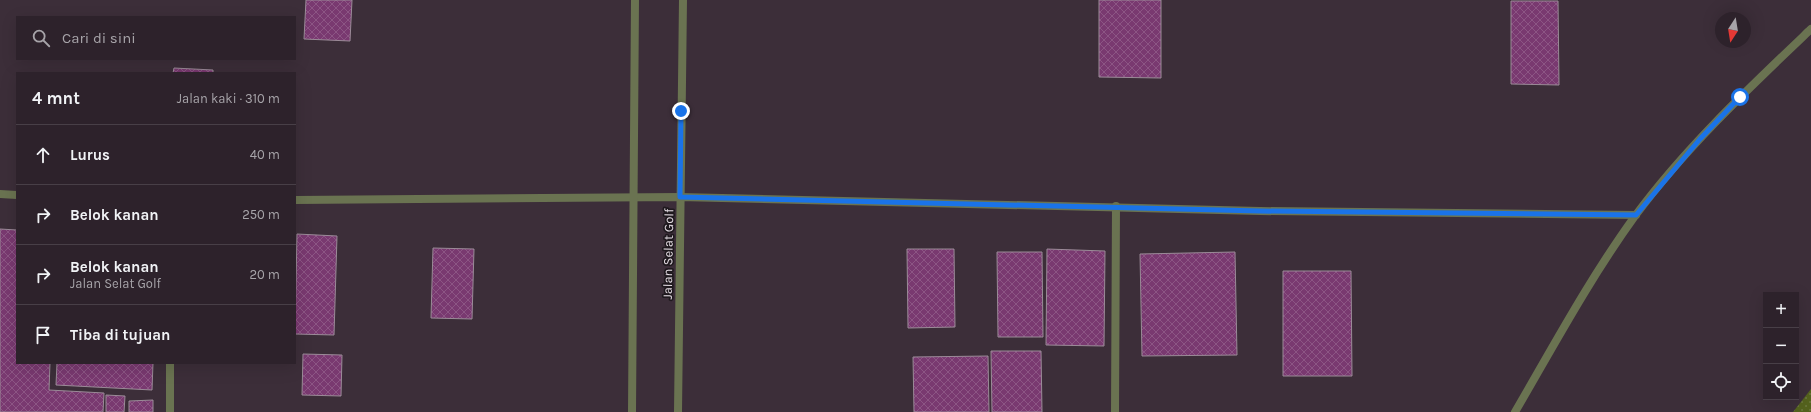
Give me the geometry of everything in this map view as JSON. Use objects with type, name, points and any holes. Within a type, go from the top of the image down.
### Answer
[{"type":"street","points":[[632,412],[635,0]]},
{"type":"street","name":"Jalan Selat Golf","points":[[678,412],[683,0]]},
{"type":"street","points":[[1516,412],[1587,287],[1636,215],[1700,139],[1811,29]]},
{"type":"street","points":[[0,194],[16,195]]},
{"type":"street","points":[[296,200],[680,197],[1116,206],[1260,211],[1636,215]]},
{"type":"street","points":[[1115,412],[1116,206]]},
{"type":"street","points":[[170,364],[170,412]]},
{"type":"green space","points":[[1811,389],[1811,412],[1793,412]]},
{"type":"building","points":[[306,0],[352,0],[350,41],[304,39]]},
{"type":"building","points":[[1099,0],[1161,0],[1161,78],[1099,77]]},
{"type":"building","points":[[1511,1],[1558,1],[1559,85],[1511,84]]},
{"type":"building","points":[[174,68],[213,70],[213,72],[173,72]]},
{"type":"building","points":[[0,229],[16,230],[16,364],[50,364],[49,390],[104,393],[103,412],[0,412]]},
{"type":"building","points":[[297,234],[337,236],[334,335],[296,334]]},
{"type":"building","points":[[433,248],[474,249],[472,319],[431,318]]},
{"type":"building","points":[[907,249],[954,249],[955,327],[908,328]]},
{"type":"building","points":[[1047,249],[1105,251],[1104,346],[1046,345]]},
{"type":"building","points":[[997,252],[1042,252],[1043,337],[998,337]]},
{"type":"building","points":[[1235,252],[1237,355],[1142,356],[1140,254]]},
{"type":"building","points":[[1283,271],[1351,271],[1352,376],[1283,376]]},
{"type":"building","points":[[991,351],[1041,351],[1042,412],[992,412]]},
{"type":"building","points":[[303,354],[342,355],[341,396],[302,395]]},
{"type":"building","points":[[988,356],[989,412],[914,412],[913,357]]},
{"type":"building","points":[[57,364],[153,364],[152,390],[56,385]]},
{"type":"building","points":[[106,395],[125,396],[124,412],[106,412]]},
{"type":"building","points":[[153,400],[153,412],[129,412],[129,401]]},
{"type":"route","points":[[681,111],[680,197],[1116,206],[1260,211],[1636,215],[1700,139],[1740,97]]}]
